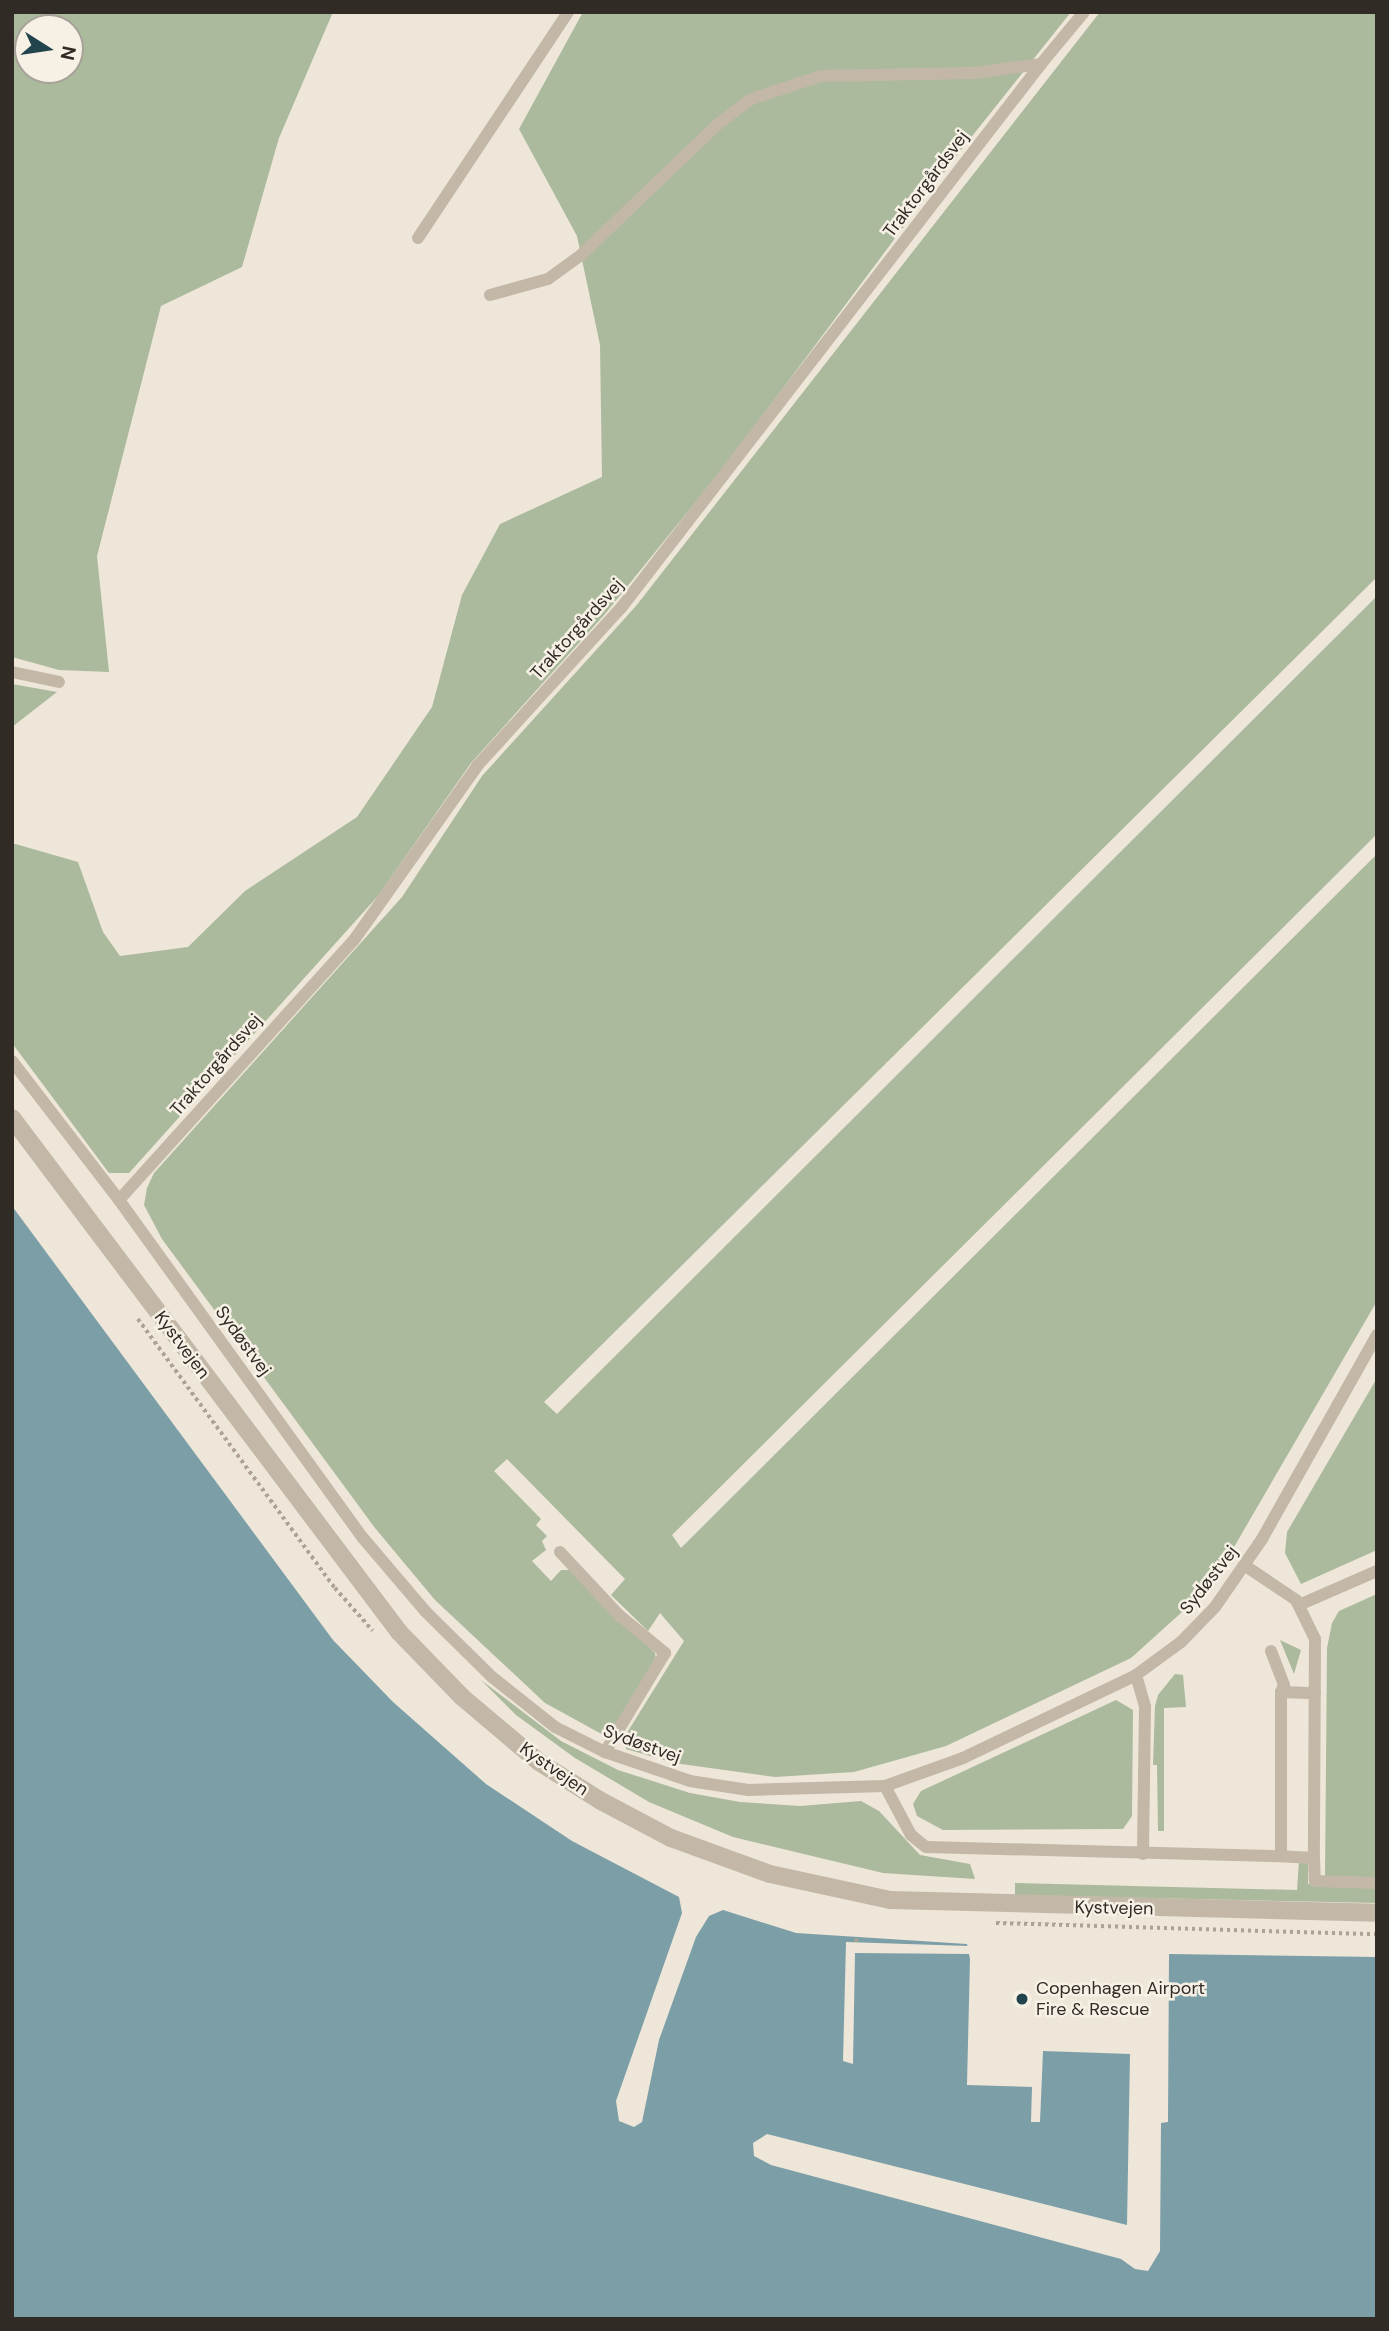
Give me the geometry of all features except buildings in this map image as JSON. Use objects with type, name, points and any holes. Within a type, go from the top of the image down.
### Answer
[{"type":"street","name":"Kystvejen","points":[[12,1118],[399,1632],[462,1697],[539,1762],[601,1801],[671,1838],[770,1874],[890,1900],[1377,1913]]},
{"type":"lane","points":[[418,238],[568,12]]},
{"type":"lane","name":"Traktorgårdsvej","points":[[119,1200],[354,940],[477,766],[621,608],[1084,12]]},
{"type":"lane","points":[[491,295],[548,279],[581,255],[718,124],[751,99],[821,76],[974,73],[1041,64]]},
{"type":"lane","points":[[12,672],[59,682]]},
{"type":"lane","name":"Sydøstvej","points":[[12,1061],[119,1200],[363,1538],[426,1612],[492,1677],[555,1727],[605,1752],[690,1781],[748,1790],[885,1786],[963,1758],[1136,1675],[1181,1642],[1215,1607],[1244,1564],[1377,1335]]},
{"type":"lane","points":[[561,1552],[619,1615],[665,1653],[605,1752]]},
{"type":"lane","points":[[1244,1564],[1282,1588],[1299,1605],[1315,1639],[1315,1881],[1377,1883]]},
{"type":"lane","points":[[1299,1605],[1377,1571]]},
{"type":"lane","points":[[1271,1651],[1284,1685],[1281,1692],[1281,1856]]},
{"type":"lane","points":[[1136,1675],[1145,1707],[1143,1854]]},
{"type":"lane","points":[[1281,1692],[1315,1693]]},
{"type":"lane","points":[[885,1786],[911,1835],[926,1847],[1314,1858]]},
{"type":"path","points":[[133,1312],[335,1588],[381,1640]]},
{"type":"path","points":[[985,1922],[1377,1934]]},
{"type":"green space","points":[[12,12],[333,12],[279,138],[242,267],[161,306],[97,556],[109,672],[59,670],[12,657]]},
{"type":"green space","points":[[583,12],[1071,12],[961,150],[728,462],[605,614],[471,763],[378,896],[129,1173],[109,1173],[12,1043],[12,843],[78,862],[103,932],[120,956],[188,947],[245,891],[357,817],[432,707],[462,595],[500,524],[602,477],[600,345],[577,236],[519,129]]},
{"type":"green space","points":[[1100,12],[1377,12],[1377,577],[544,1402],[557,1414],[1377,596],[1377,834],[672,1535],[681,1548],[1377,854],[1377,1301],[1223,1566],[1202,1594],[1131,1658],[946,1746],[854,1772],[775,1777],[674,1763],[626,1749],[625,1736],[684,1641],[660,1613],[648,1631],[611,1595],[625,1579],[507,1459],[494,1471],[541,1519],[536,1525],[547,1536],[542,1541],[546,1550],[532,1561],[551,1581],[561,1570],[570,1570],[655,1653],[656,1660],[607,1737],[545,1703],[435,1600],[375,1528],[162,1239],[144,1205],[147,1188],[154,1173],[402,897],[482,776],[636,606]]},
{"type":"green space","points":[[12,684],[57,692],[12,727]]},
{"type":"green space","points":[[1377,1378],[1377,1550],[1301,1584],[1285,1553],[1287,1532]]},
{"type":"green space","points":[[1377,1594],[1377,1880],[1325,1879],[1327,1648],[1332,1623],[1339,1611]]},
{"type":"green space","points":[[1280,1640],[1301,1650],[1294,1674]]},
{"type":"green space","points":[[1175,1674],[1183,1675],[1186,1707],[1164,1708],[1164,1831],[1158,1831],[1157,1765],[1153,1765],[1155,1706],[1158,1695]]},
{"type":"green space","points":[[481,1680],[561,1741],[618,1770],[690,1793],[740,1802],[800,1806],[861,1801],[879,1811],[920,1855],[970,1864],[975,1879],[883,1873],[733,1837],[649,1802],[575,1758],[516,1715]]},
{"type":"green space","points":[[1116,1700],[1133,1710],[1132,1816],[1123,1829],[943,1830],[917,1816],[913,1804],[921,1791]]},
{"type":"green space","points":[[1299,1860],[1308,1860],[1308,1884],[1377,1887],[1377,1903],[1015,1895],[1015,1883],[1297,1890]]},
{"type":"water","points":[[12,1206],[333,1640],[393,1702],[486,1784],[572,1841],[679,1897],[682,1913],[616,2101],[619,2121],[634,2127],[642,2122],[659,2040],[696,1937],[709,1916],[723,1910],[796,1933],[967,1944],[970,1959],[967,2085],[1032,2087],[1031,2122],[1040,2122],[1043,2051],[1130,2054],[1127,2225],[767,2134],[753,2143],[754,2156],[771,2165],[1121,2259],[1135,2269],[1148,2271],[1160,2251],[1161,2123],[1168,2122],[1169,1954],[1377,1957],[1377,2319],[12,2319]]},
{"type":"pier","points":[[846,1942],[968,1946],[970,1954],[855,1953],[853,2064],[843,2061]]},
{"type":"place","name":"Copenhagen Airport Fire & Rescue","points":[[1022,1999]]}]
